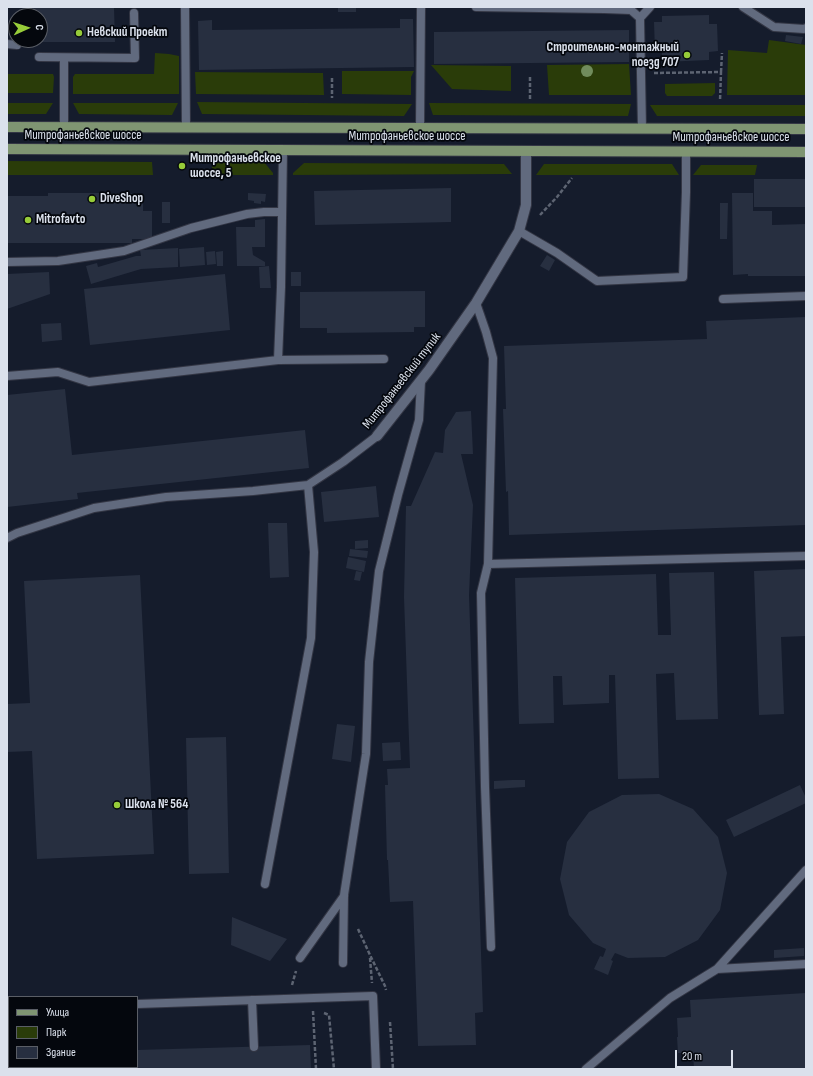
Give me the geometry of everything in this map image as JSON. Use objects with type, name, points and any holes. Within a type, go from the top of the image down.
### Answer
[{"type":"main road","name":"Митрофаньевское шоссе","points":[[7,127],[806,129]]},
{"type":"main road","name":"Митрофаньевское шоссе","points":[[7,149],[806,152]]},
{"type":"street","name":"Митрофаньевский тупик","points":[[378,436],[421,381],[476,303],[519,231],[526,205],[526,151]]},
{"type":"lane","points":[[186,7],[186,127]]},
{"type":"lane","points":[[420,128],[421,7]]},
{"type":"lane","points":[[476,7],[631,10],[640,18]]},
{"type":"lane","points":[[642,129],[640,18],[650,7]]},
{"type":"lane","points":[[743,7],[774,27],[806,28]]},
{"type":"lane","points":[[39,57],[135,58],[134,13]]},
{"type":"lane","points":[[64,58],[64,127]]},
{"type":"lane","points":[[278,360],[281,287],[283,150]]},
{"type":"lane","points":[[519,231],[557,253],[597,281],[683,276],[686,151]]},
{"type":"lane","points":[[7,262],[58,261],[124,251],[191,228],[247,214],[282,212]]},
{"type":"lane","points":[[723,299],[806,296]]},
{"type":"lane","points":[[476,303],[493,358],[488,564],[481,593],[485,787],[491,947]]},
{"type":"lane","points":[[7,376],[58,372],[89,382],[278,360],[384,359]]},
{"type":"lane","points":[[343,963],[344,895],[366,754],[369,662],[379,571],[419,420],[421,381]]},
{"type":"lane","name":"Митрофаньевский тупик","points":[[7,538],[17,533],[94,508],[166,497],[254,491],[308,485],[343,462],[378,436]]},
{"type":"lane","points":[[265,884],[311,638],[314,552],[308,485]]},
{"type":"lane","points":[[488,564],[806,556]]},
{"type":"lane","points":[[586,1069],[670,998],[717,969],[806,870]]},
{"type":"lane","points":[[300,958],[344,895]]},
{"type":"lane","points":[[717,969],[806,964]]},
{"type":"lane","points":[[138,1004],[373,996],[376,1069]]},
{"type":"lane","points":[[252,1000],[254,1046]]},
{"type":"path","points":[[720,101],[722,53]]},
{"type":"path","points":[[641,74],[721,72]]},
{"type":"path","points":[[530,75],[530,99]]},
{"type":"path","points":[[332,78],[332,98]]},
{"type":"path","points":[[519,231],[540,215],[572,178]]},
{"type":"path","points":[[358,929],[385,986],[386,994]]},
{"type":"path","points":[[370,956],[373,996]]},
{"type":"path","points":[[287,999],[300,958]]},
{"type":"path","points":[[313,1011],[316,1069]]},
{"type":"path","points":[[389,1016],[393,1069]]},
{"type":"green space","points":[[769,40],[806,45],[806,95],[727,95],[728,50],[767,53]]},
{"type":"green space","points":[[155,53],[179,56],[179,94],[73,94],[73,77],[75,74],[154,74]]},
{"type":"green space","points":[[629,64],[631,95],[549,95],[547,65]]},
{"type":"green space","points":[[431,65],[511,66],[511,91],[452,89]]},
{"type":"green space","points":[[342,71],[414,71],[411,77],[411,95],[342,94]]},
{"type":"green space","points":[[195,72],[323,73],[324,95],[196,94]]},
{"type":"green space","points":[[7,74],[53,74],[53,93],[7,93]]},
{"type":"green space","points":[[715,83],[715,93],[712,96],[667,96],[665,93],[665,84]]},
{"type":"green space","points":[[197,102],[412,104],[404,116],[202,114]]},
{"type":"green space","points":[[7,103],[53,103],[46,114],[7,114]]},
{"type":"green space","points":[[73,103],[178,103],[172,115],[79,114]]},
{"type":"green space","points":[[429,103],[631,104],[628,116],[433,115]]},
{"type":"green space","points":[[650,105],[806,105],[806,116],[657,116]]},
{"type":"green space","points":[[7,161],[152,162],[153,175],[7,175]]},
{"type":"green space","points":[[212,162],[264,162],[273,175],[212,175]]},
{"type":"green space","points":[[304,163],[504,164],[512,174],[293,175],[293,173]]},
{"type":"green space","points":[[544,164],[672,164],[679,175],[536,175]]},
{"type":"green space","points":[[701,165],[757,165],[755,175],[693,175]]},
{"type":"building","points":[[114,7],[115,42],[48,42],[48,8],[33,8]]},
{"type":"building","points":[[338,7],[356,7],[356,12],[338,12]]},
{"type":"building","points":[[709,15],[709,24],[717,24],[718,51],[709,52],[709,60],[662,62],[662,52],[655,52],[654,22],[662,22],[662,16]]},
{"type":"building","points":[[400,19],[413,19],[414,67],[199,70],[198,21],[212,20],[212,30],[400,28]]},
{"type":"building","points":[[629,30],[629,62],[434,64],[434,32]]},
{"type":"building","points":[[786,35],[803,37],[801,44],[785,41]]},
{"type":"building","points":[[754,179],[805,179],[806,207],[754,207]]},
{"type":"building","points":[[451,188],[451,222],[315,225],[314,191]]},
{"type":"building","points":[[48,193],[132,193],[132,198],[143,198],[143,211],[152,211],[152,239],[132,239],[132,243],[7,243],[7,196],[48,196]]},
{"type":"building","points":[[248,193],[266,194],[265,202],[261,201],[261,204],[248,200]]},
{"type":"building","points":[[732,193],[753,193],[753,211],[772,211],[772,225],[806,224],[806,276],[748,276],[748,274],[733,275]]},
{"type":"building","points":[[162,202],[170,202],[170,223],[162,223]]},
{"type":"building","points":[[720,203],[728,203],[727,239],[720,239]]},
{"type":"building","points":[[265,219],[265,247],[252,247],[253,255],[265,262],[265,266],[237,266],[236,227],[255,227],[255,220]]},
{"type":"building","points":[[204,247],[205,265],[180,267],[179,249]]},
{"type":"building","points":[[178,248],[178,267],[141,269],[91,284],[86,266],[97,263],[98,267],[136,256],[141,256],[140,250]]},
{"type":"building","points":[[215,251],[216,264],[207,265],[206,252]]},
{"type":"building","points":[[223,251],[223,266],[217,266],[216,252]]},
{"type":"building","points":[[547,255],[555,260],[549,271],[540,266]]},
{"type":"building","points":[[269,266],[271,288],[260,288],[259,267]]},
{"type":"building","points":[[49,272],[50,294],[7,309],[7,274]]},
{"type":"building","points":[[291,272],[301,272],[301,286],[291,286]]},
{"type":"building","points":[[225,274],[230,330],[90,345],[84,289]]},
{"type":"building","points":[[425,291],[425,327],[414,327],[414,332],[327,333],[327,328],[300,328],[300,292]]},
{"type":"building","points":[[806,317],[806,525],[509,535],[503,409],[506,409],[504,346],[707,339],[706,321]]},
{"type":"building","points":[[61,323],[62,340],[42,342],[41,324]]},
{"type":"building","points":[[65,389],[72,455],[305,430],[309,468],[77,493],[78,499],[7,507],[7,395]]},
{"type":"building","points":[[471,411],[473,454],[461,454],[473,505],[469,595],[483,1012],[475,1013],[476,1045],[418,1046],[413,901],[390,902],[387,860],[385,785],[388,785],[387,769],[410,768],[404,597],[406,506],[411,506],[435,452],[443,453],[445,430],[456,412]]},
{"type":"building","points":[[376,486],[379,517],[324,522],[321,492]]},
{"type":"building","points":[[268,523],[287,523],[289,577],[270,578]]},
{"type":"building","points":[[368,540],[368,548],[355,549],[355,541]]},
{"type":"building","points":[[350,549],[368,551],[367,558],[349,556]]},
{"type":"building","points":[[348,557],[366,561],[364,572],[346,568]]},
{"type":"building","points":[[806,569],[806,636],[781,637],[784,714],[759,715],[754,571]]},
{"type":"building","points":[[356,571],[362,572],[360,581],[354,580]]},
{"type":"building","points":[[714,572],[718,719],[676,720],[674,673],[656,674],[659,778],[618,779],[615,675],[609,675],[609,703],[563,705],[562,676],[553,676],[554,723],[519,724],[515,578],[656,574],[658,635],[671,635],[669,573]]},
{"type":"building","points":[[140,575],[154,854],[37,859],[32,751],[7,752],[7,704],[30,703],[24,581]]},
{"type":"building","points":[[337,724],[355,726],[351,762],[332,759]]},
{"type":"building","points":[[226,737],[229,873],[189,874],[186,738]]},
{"type":"building","points":[[400,742],[401,760],[383,761],[382,743]]},
{"type":"building","points":[[525,780],[525,787],[494,789],[494,781]]},
{"type":"building","points":[[800,785],[806,798],[806,803],[734,837],[726,820]]},
{"type":"building","points":[[659,794],[693,809],[718,837],[727,873],[720,910],[698,940],[665,957],[628,958],[615,953],[611,960],[613,961],[608,975],[594,969],[600,956],[603,957],[606,949],[593,943],[569,915],[560,879],[567,842],[589,812],[622,795]]},
{"type":"building","points":[[232,917],[287,939],[270,961],[231,945]]},
{"type":"building","points":[[804,948],[804,956],[774,958],[774,950]]},
{"type":"building","points":[[806,993],[806,1069],[694,1069],[693,1053],[678,1053],[677,1018],[691,1017],[690,1000]]},
{"type":"building","points":[[310,1045],[311,1069],[97,1069],[138,1068],[138,1050]]},
{"type":"place","name":"Невский Проект","points":[[79,33]]},
{"type":"place","name":"Строительно-монтажный поезд 707","points":[[687,55]]},
{"type":"place","name":"Митрофаньевское шоссе, 5","points":[[182,166]]},
{"type":"place","name":"DiveShop","points":[[92,199]]},
{"type":"place","name":"Mitrofavto","points":[[28,220]]},
{"type":"place","name":"Школа № 564","points":[[117,805]]}]
